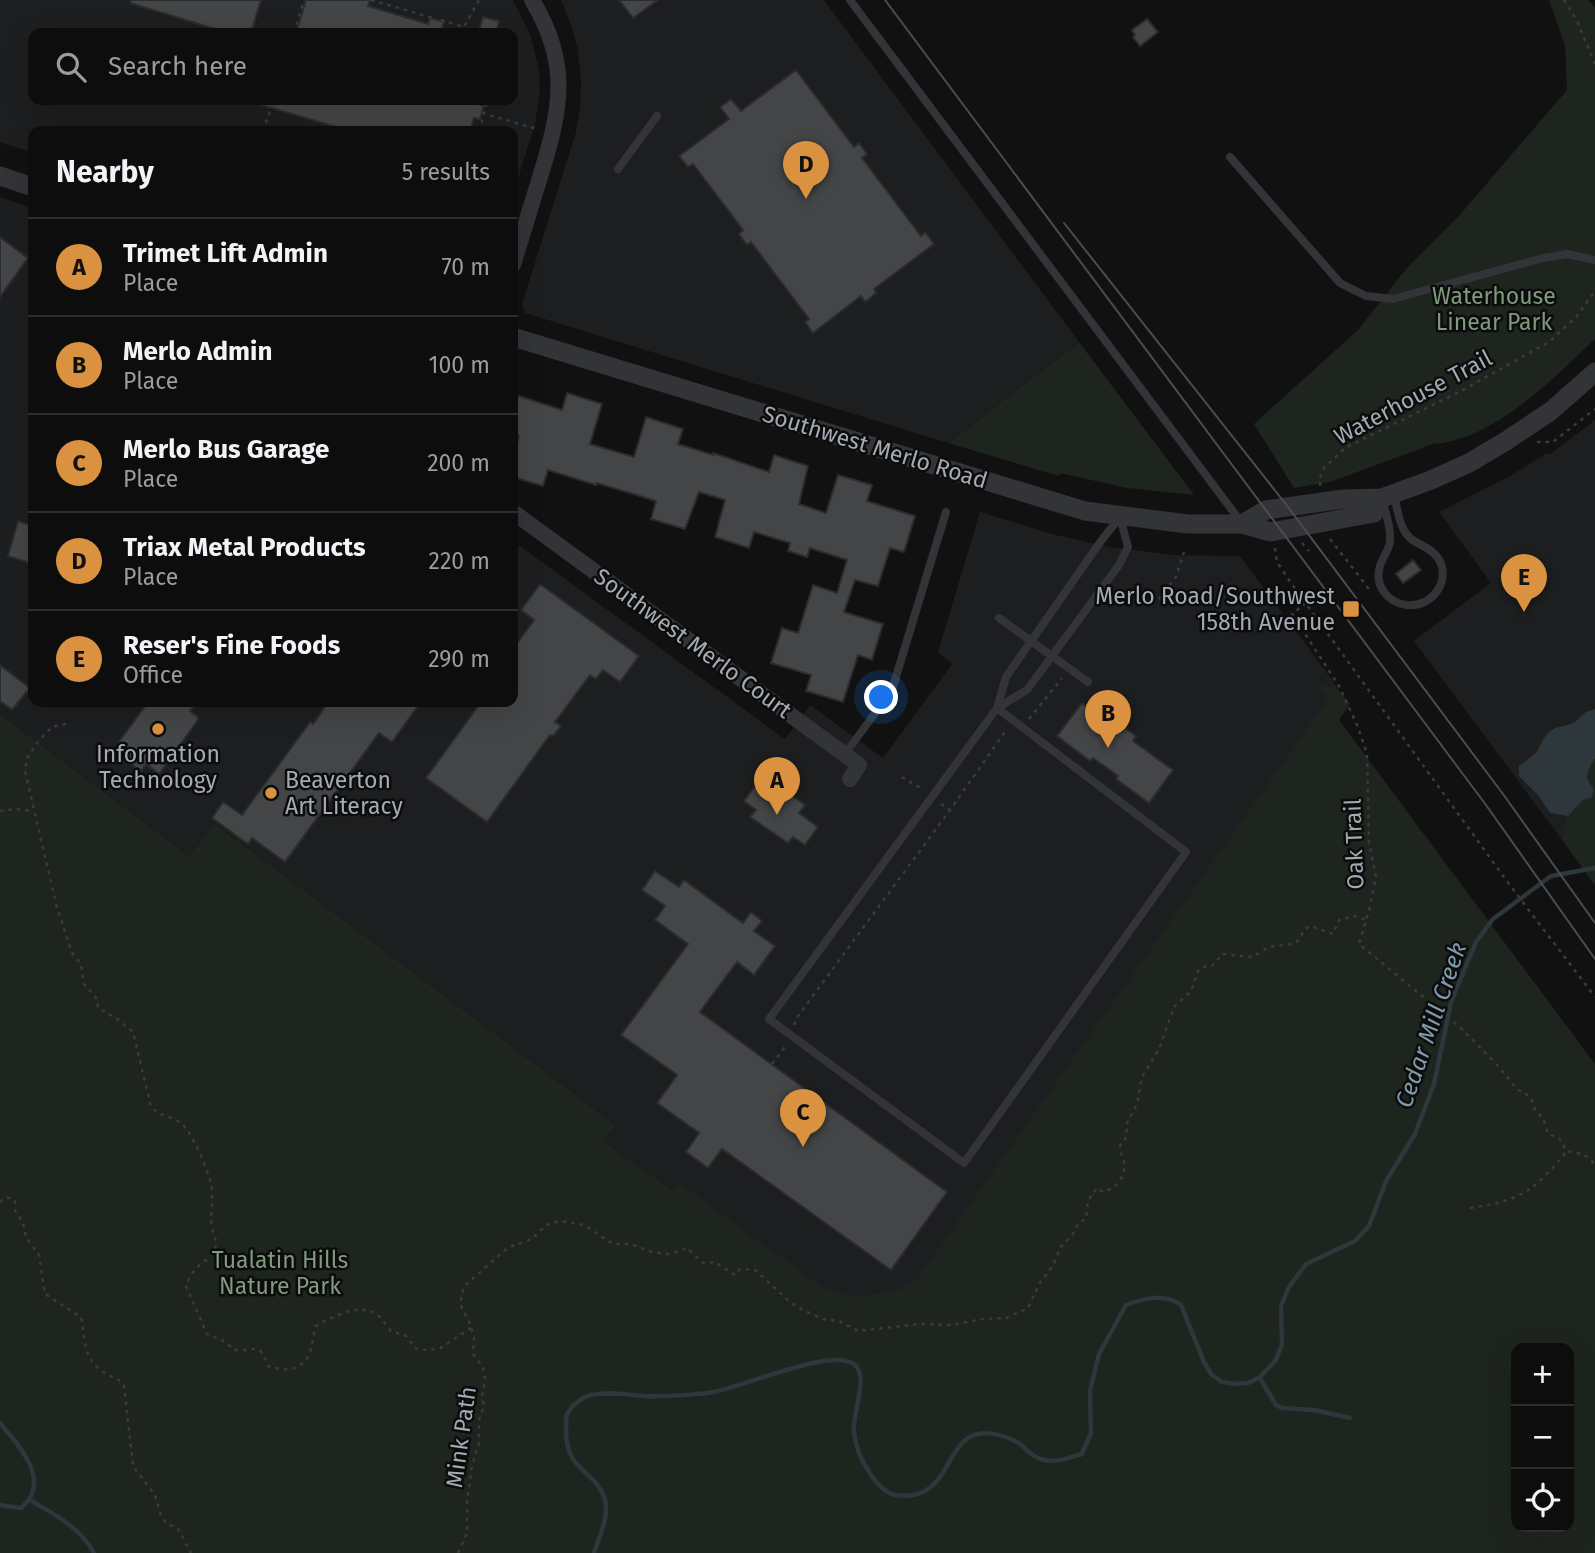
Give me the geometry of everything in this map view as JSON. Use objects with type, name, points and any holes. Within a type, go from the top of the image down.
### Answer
[{"type":"street","points":[[518,249],[553,134],[559,103],[559,79],[551,36],[533,0]]},
{"type":"street","points":[[0,176],[28,185]]},
{"type":"street","name":"Southwest Merlo Road","points":[[518,339],[1084,511],[1188,524],[1242,524],[1271,532],[1374,513],[1388,496],[1469,463],[1506,441],[1551,411],[1595,372]]},
{"type":"street","name":"Southwest Merlo Court","points":[[518,516],[845,754]]},
{"type":"street","points":[[845,754],[859,765],[850,779]]},
{"type":"lane","points":[[850,0],[1242,524]]},
{"type":"lane","points":[[618,169],[657,117]]},
{"type":"lane","points":[[1230,157],[1340,283],[1366,296],[1379,299],[1400,297],[1543,258],[1567,254],[1595,260]]},
{"type":"lane","points":[[1388,496],[1408,536],[1428,547],[1442,565],[1441,586],[1435,594],[1417,605],[1397,602],[1381,588],[1378,576],[1390,546],[1388,496]]},
{"type":"lane","points":[[845,754],[892,690],[946,512]]},
{"type":"lane","points":[[997,708],[1186,852],[964,1163],[769,1018],[997,708],[1006,677],[1120,517]]},
{"type":"lane","points":[[997,708],[1027,690],[1119,565],[1128,547],[1120,517]]},
{"type":"lane","points":[[999,618],[1088,682]]},
{"type":"path","points":[[296,28],[304,0]]},
{"type":"path","points":[[371,0],[433,18]]},
{"type":"path","points":[[441,20],[464,27],[479,0]]},
{"type":"path","points":[[1564,0],[1577,21],[1595,64]]},
{"type":"path","points":[[265,126],[272,105]]},
{"type":"path","points":[[480,126],[486,105]]},
{"type":"path","points":[[483,113],[536,129]]},
{"type":"path","name":"Waterhouse Trail","points":[[1320,486],[1321,473],[1345,448],[1461,391],[1549,342],[1576,317],[1595,291]]},
{"type":"path","points":[[1326,534],[1370,591],[1381,588]]},
{"type":"path","points":[[1299,539],[1308,551]]},
{"type":"path","points":[[1275,548],[1277,562],[1306,603],[1509,884],[1595,997]]},
{"type":"path","points":[[1159,599],[1176,577],[1184,552]]},
{"type":"path","name":"Oak Trail","points":[[1306,603],[1292,614],[1339,686],[1367,754],[1369,844],[1376,876],[1359,944],[1461,1028],[1517,1090],[1531,1097],[1535,1110],[1543,1118],[1548,1134],[1559,1138],[1567,1151],[1583,1154],[1595,1164]]},
{"type":"path","points":[[772,1064],[791,1035],[798,1016],[1008,728],[1030,718],[1062,678]]},
{"type":"path","points":[[66,724],[52,727],[26,762],[34,811],[56,904],[72,953],[80,964],[84,984],[97,999],[98,1008],[133,1032],[151,1107],[157,1114],[172,1118],[184,1126],[211,1186],[215,1248],[211,1257],[202,1263],[188,1280],[186,1290],[207,1334],[226,1342],[234,1350],[256,1348],[261,1351],[268,1366],[282,1371],[292,1370],[309,1354],[316,1326],[351,1310],[369,1310],[391,1331],[406,1336],[415,1348],[420,1350],[439,1349],[471,1328]]},
{"type":"path","points":[[902,777],[950,810]]},
{"type":"path","points":[[0,811],[34,811]]},
{"type":"path","name":"Mink Path","points":[[458,1553],[467,1533],[472,1466],[479,1443],[478,1425],[484,1406],[482,1396],[485,1379],[484,1367],[473,1354],[471,1328],[460,1304],[464,1286],[509,1247],[535,1237],[546,1225],[560,1221],[584,1225],[615,1244],[626,1243],[661,1254],[687,1248],[703,1263],[715,1262],[735,1275],[740,1269],[750,1268],[767,1279],[790,1302],[815,1316],[839,1321],[858,1331],[926,1323],[951,1325],[1006,1318],[1021,1313],[1028,1308],[1039,1284],[1053,1266],[1060,1248],[1079,1223],[1086,1219],[1088,1201],[1097,1188],[1103,1192],[1118,1185],[1125,1165],[1119,1151],[1120,1146],[1127,1136],[1126,1125],[1137,1104],[1142,1077],[1159,1049],[1174,1007],[1191,991],[1199,970],[1212,966],[1223,954],[1252,957],[1269,947],[1292,944],[1298,941],[1310,926],[1332,934],[1339,920],[1354,916],[1367,920]]},
{"type":"path","points":[[1470,1208],[1502,1203],[1525,1194],[1567,1151]]},
{"type":"path","points":[[0,1202],[7,1197],[15,1201],[15,1210],[23,1223],[26,1237],[38,1255],[45,1294],[78,1313],[88,1356],[105,1373],[124,1385],[133,1466],[155,1495],[161,1516],[166,1523],[178,1529],[191,1553]]},
{"type":"shaded area","points":[[0,0],[513,0],[531,36],[539,70],[540,91],[535,124],[518,179],[518,126],[28,126],[28,151],[0,142]]},
{"type":"shaded area","points":[[561,0],[824,0],[1079,342],[948,443],[525,313],[522,304],[576,132],[580,107],[578,50]]},
{"type":"shaded area","points":[[0,197],[28,206],[28,707],[518,707],[518,545],[785,739],[810,705],[883,758],[952,664],[938,652],[980,512],[1052,534],[1109,547],[1174,555],[1240,556],[1350,704],[867,1366],[592,1159],[616,1125],[214,823],[189,856],[0,714]]},
{"type":"shaded area","points":[[1595,420],[1595,704],[1566,808],[1562,840],[1414,641],[1491,583],[1439,512],[1510,476],[1547,453],[1549,455]]},
{"type":"shaded area","points":[[1595,709],[1595,758],[1587,778],[1594,790],[1591,798],[1584,799],[1568,816],[1550,813],[1538,795],[1519,776],[1519,766],[1536,753],[1549,732],[1574,723],[1586,712]]},
{"type":"green space","name":"Waterhouse Linear Park","points":[[1549,0],[1588,0],[1595,8],[1595,339],[1521,405],[1478,432],[1433,444],[1330,482],[1294,488],[1254,424],[1358,330],[1406,269],[1458,217],[1567,90],[1565,46]]},
{"type":"green space","points":[[1079,342],[1194,495],[1127,488],[1060,473],[1059,476],[948,443]]},
{"type":"green space","name":"Tualatin Hills Nature Park","points":[[1321,686],[1336,687],[1348,707],[1339,720],[1595,1064],[1595,1553],[0,1553],[0,714],[189,856],[214,823],[616,1125],[604,1142],[673,1191],[679,1183],[822,1287],[854,1297],[898,1290],[916,1280],[1328,699],[1319,691]]},
{"type":"green space","points":[[1595,704],[1595,885],[1562,840],[1574,771]]},
{"type":"building","points":[[131,0],[261,0],[253,28],[212,28],[130,3]]},
{"type":"building","points":[[306,0],[370,0],[368,6],[428,24],[430,18],[444,22],[442,28],[298,28]]},
{"type":"building","points":[[619,0],[658,0],[633,18]]},
{"type":"building","points":[[483,17],[499,21],[497,28],[480,28]]},
{"type":"building","points":[[1147,19],[1158,32],[1140,46],[1133,37],[1135,35],[1132,30]]},
{"type":"building","points":[[796,70],[854,147],[859,143],[867,154],[862,158],[921,236],[925,232],[934,244],[874,289],[876,293],[865,302],[861,296],[813,333],[805,322],[809,319],[751,242],[747,245],[739,234],[743,230],[693,164],[688,167],[679,156],[729,119],[720,107],[731,99],[741,111]]},
{"type":"building","points":[[261,105],[484,106],[480,119],[474,118],[472,126],[333,126]]},
{"type":"building","points":[[0,237],[28,258],[0,297]]},
{"type":"building","points":[[567,393],[602,404],[590,444],[634,457],[646,417],[683,429],[678,444],[769,472],[774,455],[808,466],[799,504],[826,513],[838,475],[872,485],[867,501],[915,516],[904,552],[890,548],[878,586],[855,580],[844,612],[883,624],[872,660],[858,655],[843,702],[806,691],[811,675],[771,663],[782,628],[798,633],[813,585],[837,593],[847,560],[810,548],[807,557],[788,551],[790,543],[754,532],[749,548],[715,537],[725,500],[699,492],[685,529],[651,519],[656,501],[597,483],[596,485],[548,470],[543,486],[518,478],[518,396],[562,410]]},
{"type":"building","points":[[18,521],[28,524],[28,562],[8,556]]},
{"type":"building","points":[[1413,560],[1421,570],[1403,583],[1396,574]]},
{"type":"building","points":[[540,584],[639,656],[620,682],[603,670],[596,679],[590,675],[555,722],[561,726],[553,736],[550,735],[487,822],[426,778],[477,707],[518,707],[518,642],[534,620],[521,610]]},
{"type":"building","points":[[0,665],[28,686],[28,690],[12,710],[0,701]]},
{"type":"building","points":[[1082,703],[1122,732],[1125,728],[1136,736],[1133,741],[1173,770],[1149,803],[1116,779],[1118,776],[1093,758],[1090,761],[1057,736]]},
{"type":"building","points":[[144,707],[193,707],[190,711],[198,717],[159,774],[146,764],[141,771],[120,756],[126,748],[118,743]]},
{"type":"building","points":[[325,707],[417,707],[392,742],[379,733],[285,862],[252,838],[248,844],[212,818],[223,802],[242,815],[310,722],[313,724]]},
{"type":"building","points":[[771,780],[805,805],[799,813],[818,827],[805,845],[793,837],[788,843],[750,817],[756,810],[744,801],[758,782],[765,787]]},
{"type":"building","points":[[655,871],[679,887],[684,880],[743,923],[751,912],[762,921],[754,931],[775,946],[754,975],[737,962],[700,1012],[947,1192],[891,1270],[722,1149],[708,1168],[686,1152],[699,1133],[657,1103],[677,1075],[621,1035],[688,944],[655,920],[665,906],[642,890]]},
{"type":"waterway","name":"Cedar Mill Creek","points":[[594,1553],[604,1525],[606,1503],[599,1488],[570,1454],[566,1430],[567,1415],[571,1408],[591,1395],[611,1393],[660,1396],[708,1393],[807,1364],[844,1360],[855,1365],[859,1371],[860,1387],[854,1431],[862,1460],[873,1478],[885,1490],[895,1495],[913,1495],[926,1491],[936,1483],[956,1451],[964,1441],[974,1435],[991,1434],[1010,1439],[1042,1459],[1059,1460],[1082,1454],[1091,1433],[1090,1391],[1099,1354],[1126,1305],[1133,1302],[1161,1298],[1181,1305],[1204,1362],[1211,1374],[1222,1382],[1248,1383],[1260,1377],[1275,1361],[1282,1345],[1281,1306],[1289,1287],[1306,1264],[1355,1241],[1369,1226],[1386,1181],[1415,1134],[1434,1084],[1451,1002],[1476,942],[1493,919],[1551,876],[1595,868]]},
{"type":"waterway","points":[[1260,1378],[1276,1405],[1282,1408],[1314,1410],[1350,1418]]},
{"type":"waterway","points":[[0,1423],[30,1464],[34,1487],[30,1498],[21,1508],[0,1505]]},
{"type":"waterway","name":"Cedar Mill Creek","points":[[30,1500],[74,1529],[94,1553]]},
{"type":"tram line","points":[[885,0],[1486,805],[1595,959]]},
{"type":"tram line","points":[[1064,223],[1288,507],[1503,794],[1595,923]]},
{"type":"place","name":"Triax Metal Products","points":[[806,199]]},
{"type":"place","name":"Merlo Road/Southwest 158th Avenue","points":[[1351,609]]},
{"type":"place","name":"Reser's Fine Foods","points":[[1524,612]]},
{"type":"place","name":"Information Technology","points":[[158,729]]},
{"type":"place","name":"Merlo Admin","points":[[1108,748]]},
{"type":"place","name":"Beaverton Art Literacy","points":[[271,793]]},
{"type":"place","name":"Trimet Lift Admin","points":[[777,815]]},
{"type":"place","name":"Merlo Bus Garage","points":[[803,1147]]}]
